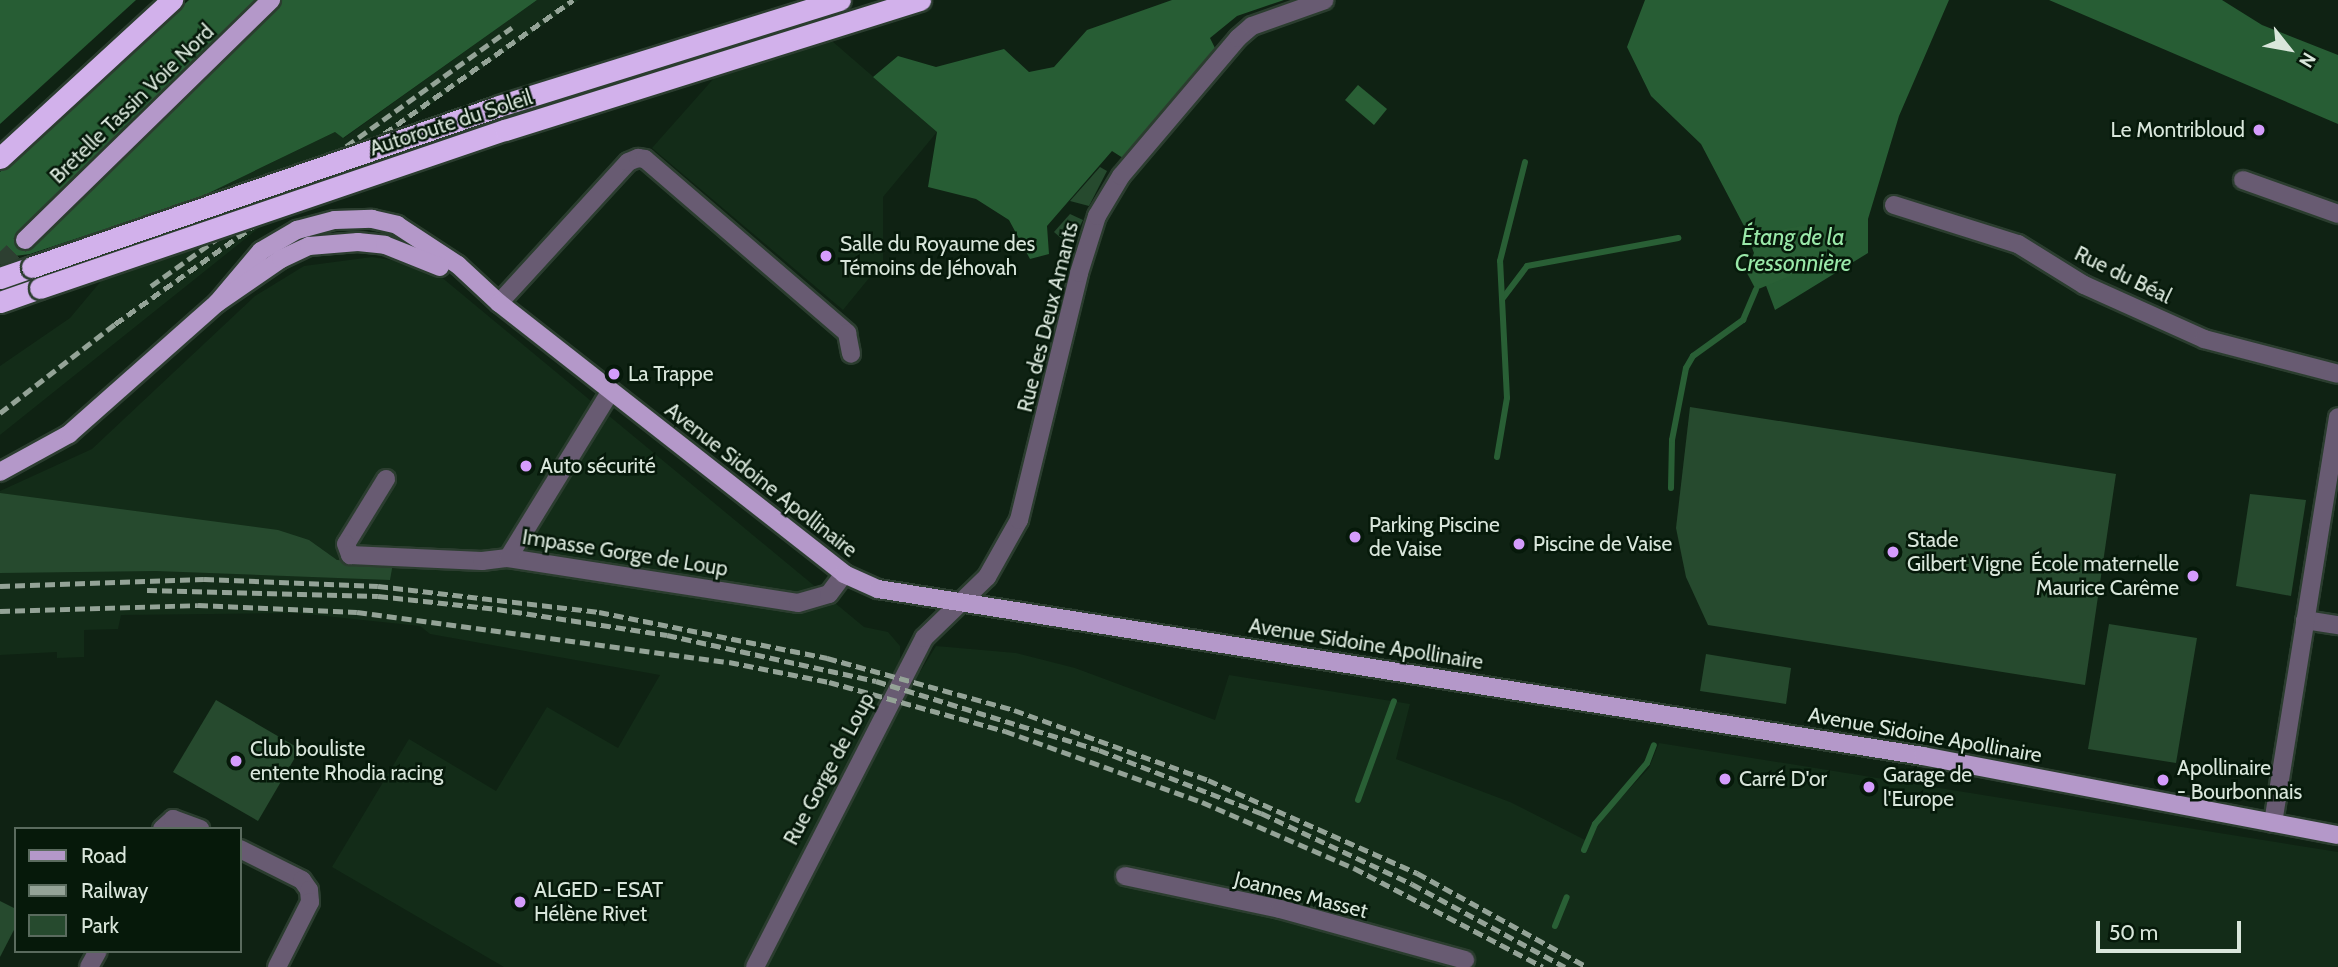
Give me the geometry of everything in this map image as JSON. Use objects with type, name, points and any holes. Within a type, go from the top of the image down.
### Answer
[{"type":"highway","points":[[0,158],[172,0]]},
{"type":"highway","name":"Autoroute du Soleil","points":[[0,278],[499,107],[840,0]]},
{"type":"highway","name":"Autoroute du Soleil","points":[[0,302],[505,130],[920,0]]},
{"type":"main road","name":"Bretelle Tassin Voie Nord","points":[[24,240],[271,0]]},
{"type":"main road","name":"Avenue Sidoine Apollinaire","points":[[0,472],[69,434],[217,303],[261,251],[297,230],[335,220],[397,225],[458,265],[480,288],[844,574],[878,589],[1923,756],[2338,835]]},
{"type":"street","name":"Rue des Deux Amants","points":[[960,603],[987,577],[1019,520],[1079,273],[1097,216],[1121,176],[1245,32],[1325,0]]},
{"type":"street","points":[[499,303],[628,162],[638,158],[645,159],[847,333],[851,354]]},
{"type":"street","points":[[2243,180],[2338,214]]},
{"type":"street","name":"Rue du Béal","points":[[1894,205],[2018,244],[2084,285],[2204,339],[2338,374]]},
{"type":"street","points":[[508,558],[610,392]]},
{"type":"street","points":[[2273,823],[2338,417]]},
{"type":"street","name":"Impasse Gorge de Loup","points":[[386,479],[346,544],[350,555],[482,561],[508,558],[798,603],[829,594],[844,574]]},
{"type":"street","name":"Rue Gorge de Loup","points":[[755,967],[923,638],[960,603]]},
{"type":"street","points":[[2305,620],[2338,625]]},
{"type":"street","points":[[164,827],[173,819],[195,827]]},
{"type":"street","points":[[242,850],[302,880],[309,890],[310,902],[277,967]]},
{"type":"street","name":"Joannes Masset","points":[[1125,876],[1280,909],[1465,960]]},
{"type":"shaded area","points":[[0,0],[136,0],[0,124]]},
{"type":"shaded area","points":[[189,0],[537,0],[343,138],[335,132],[159,217],[141,217],[30,254],[0,258],[0,172]]},
{"type":"shaded area","points":[[537,0],[579,0],[280,211],[0,435],[0,366],[70,318],[101,281],[141,217],[159,217],[335,132],[344,138]]},
{"type":"shaded area","points":[[1172,0],[1284,0],[1237,16],[1210,38],[1216,50],[1123,158],[1112,151],[1047,226],[1049,254],[1030,259],[1009,220],[976,199],[928,187],[937,132],[873,77],[898,56],[936,67],[1004,49],[1029,72],[1054,67],[1087,30]]},
{"type":"shaded area","points":[[1645,0],[1949,0],[1899,116],[1868,219],[1868,253],[1775,310],[1744,226],[1701,144],[1651,96],[1627,47]]},
{"type":"shaded area","points":[[2049,0],[2222,0],[2262,25],[2338,55],[2338,124]]},
{"type":"shaded area","points":[[832,41],[937,132],[883,197],[883,261],[843,310],[652,148],[715,77]]},
{"type":"shaded area","points":[[372,257],[428,266],[864,627],[888,632],[900,646],[900,666],[920,672],[936,646],[1016,653],[1075,668],[1215,720],[1229,675],[1410,704],[1396,759],[1510,802],[1589,842],[1602,818],[1649,768],[1659,743],[2338,852],[2338,967],[504,967],[332,867],[409,739],[496,791],[547,707],[618,748],[660,675],[430,634],[420,626],[296,613],[121,615],[118,629],[84,630],[84,657],[57,658],[57,652],[0,655],[0,491],[92,449],[255,296],[304,266]],"holes":[[[879,704],[900,711],[883,740],[860,738]]]},
{"type":"green space","points":[[1100,167],[1107,171],[1089,206],[1070,201]]},
{"type":"green space","points":[[1070,214],[1083,220],[1070,246],[1054,232]]},
{"type":"green space","name":"Stade Gilbert Vigne","points":[[1690,407],[2116,474],[2085,685],[1708,625],[1686,577],[1676,528]]},
{"type":"green space","points":[[0,493],[278,530],[309,540],[337,560],[393,563],[390,580],[156,571],[0,573]]},
{"type":"green space","points":[[2250,494],[2306,500],[2291,596],[2236,586]]},
{"type":"green space","points":[[2109,624],[2197,638],[2176,763],[2088,749]]},
{"type":"green space","points":[[1706,654],[1791,668],[1786,704],[1700,691]]},
{"type":"green space","name":"Club bouliste entente Rhodia racing","points":[[216,700],[300,749],[258,821],[173,772]]},
{"type":"green space","points":[[0,901],[14,908],[14,930],[0,957]]},
{"type":"water","points":[[1358,85],[1387,109],[1374,125],[1345,100]]},
{"type":"water","name":"Étang de la Cressonnière","points":[[1808,225],[1840,236],[1841,248],[1834,258],[1756,290],[1747,273],[1755,250],[1779,230]]},
{"type":"waterway","points":[[1497,457],[1507,398],[1500,261],[1525,162]]},
{"type":"waterway","points":[[1503,298],[1527,266],[1678,238]]},
{"type":"waterway","points":[[1671,488],[1672,440],[1686,368],[1693,356],[1743,320],[1756,290]]},
{"type":"waterway","points":[[1358,800],[1394,701]]},
{"type":"waterway","points":[[1584,850],[1595,824],[1647,763],[1654,745]]},
{"type":"waterway","points":[[1555,926],[1567,897]]},
{"type":"tunnel","points":[[0,264],[25,240]]},
{"type":"railway","points":[[0,413],[115,324],[573,0]]},
{"type":"railway","points":[[151,286],[512,28]]},
{"type":"railway","points":[[0,586],[204,579],[378,586],[599,612],[827,658],[1014,710],[1208,780],[1417,873],[1587,967]]},
{"type":"railway","points":[[147,590],[378,596],[497,609],[667,635],[876,681],[1099,750],[1261,813],[1412,884],[1565,967]]},
{"type":"railway","points":[[0,611],[198,605],[357,612],[729,662],[829,682],[1005,731],[1202,802],[1354,868],[1543,967]]},
{"type":"place","name":"Le Montribloud","points":[[2259,130]]},
{"type":"place","name":"Salle du Royaume des Témoins de Jéhovah","points":[[826,256]]},
{"type":"place","name":"La Trappe","points":[[614,374]]},
{"type":"place","name":"Auto sécurité","points":[[526,466]]},
{"type":"place","name":"Parking Piscine de Vaise","points":[[1355,537]]},
{"type":"place","name":"Piscine de Vaise","points":[[1519,544]]},
{"type":"place","name":"Stade Gilbert Vigne","points":[[1893,552]]},
{"type":"place","name":"École maternelle Maurice Carême","points":[[2193,576]]},
{"type":"place","name":"Club bouliste entente Rhodia racing","points":[[236,761]]},
{"type":"place","name":"Carré D'or","points":[[1725,779]]},
{"type":"place","name":"Apollinaire - Bourbonnais","points":[[2163,780]]},
{"type":"place","name":"Garage de l'Europe","points":[[1869,787]]},
{"type":"place","name":"ALGED - ESAT Hélène Rivet","points":[[520,902]]}]
